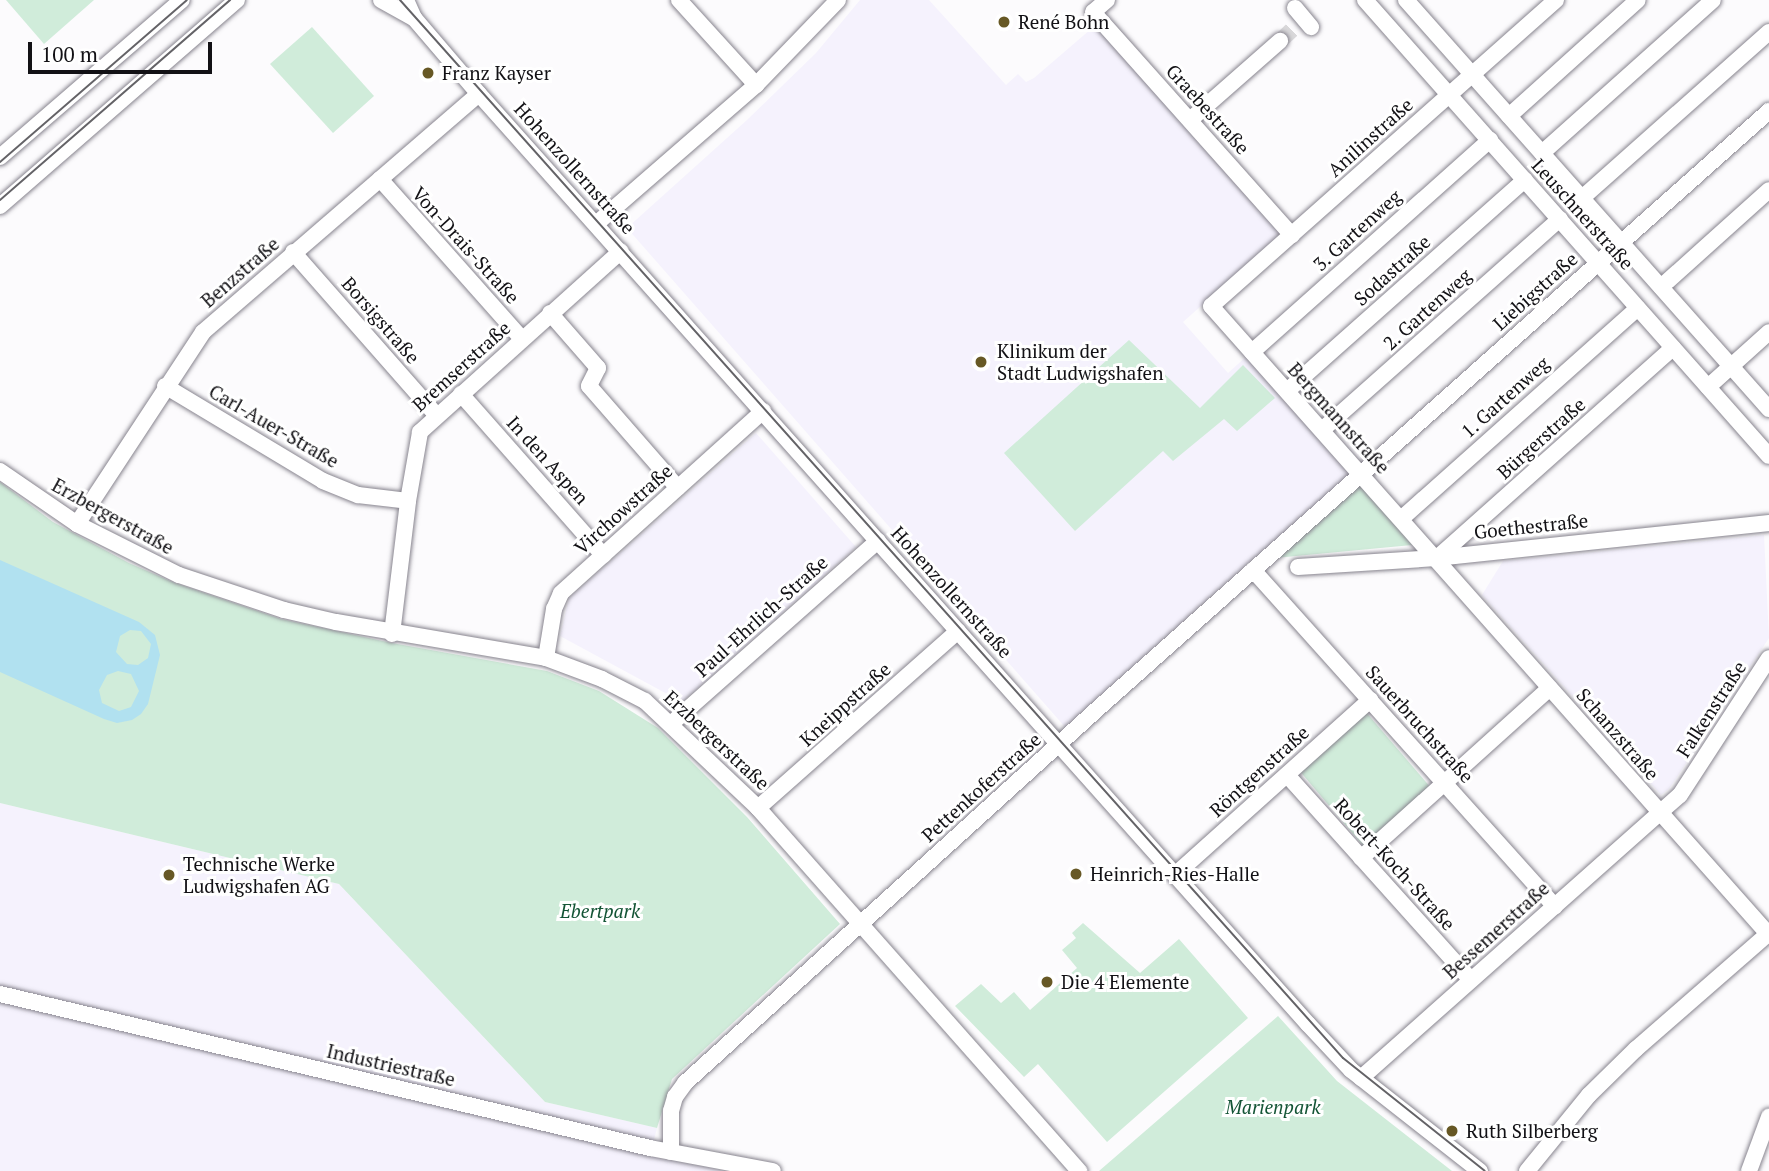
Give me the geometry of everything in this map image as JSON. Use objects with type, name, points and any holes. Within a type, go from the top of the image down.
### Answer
[{"type":"street","points":[[0,157],[182,0]]},
{"type":"street","points":[[0,206],[237,0]]},
{"type":"street","name":"Hohenzollernstraße","points":[[381,0],[414,18]]},
{"type":"street","name":"Hohenzollernstraße","points":[[406,0],[414,18],[480,94],[1308,1024],[1362,1078],[1480,1171]]},
{"type":"street","points":[[679,0],[756,85]]},
{"type":"street","points":[[596,224],[756,85],[838,0]]},
{"type":"street","name":"Graebestraße","points":[[1107,0],[1093,12],[1292,235]]},
{"type":"street","name":"Leuschnerstraße","points":[[1365,0],[1769,456]]},
{"type":"street","name":"Leuschnerstraße","points":[[1406,0],[1769,409]]},
{"type":"street","name":"Anilinstraße","points":[[1211,306],[1556,0]]},
{"type":"street","points":[[1509,116],[1638,0]]},
{"type":"street","points":[[1542,153],[1713,0]]},
{"type":"street","points":[[1582,198],[1769,32]]},
{"type":"street","points":[[1190,120],[1280,41]]},
{"type":"street","name":"Benzstraße","points":[[77,524],[165,386],[203,332],[480,94]]},
{"type":"street","name":"Liebigstraße","points":[[1361,474],[1769,111]]},
{"type":"street","name":"3. Gartenweg","points":[[1251,352],[1490,140]]},
{"type":"street","name":"Von-Drais-Straße","points":[[380,179],[522,339]]},
{"type":"street","name":"Sodastraße","points":[[1287,391],[1525,180]]},
{"type":"street","points":[[1661,287],[1769,190]]},
{"type":"street","name":"2. Gartenweg","points":[[1322,430],[1560,219]]},
{"type":"street","name":"Bremserstraße","points":[[392,634],[408,501],[420,432],[621,251]]},
{"type":"street","name":"Borsigstraße","points":[[293,253],[437,416]]},
{"type":"street","name":"Bergmannstraße","points":[[1211,306],[1436,558]]},
{"type":"street","name":"1. Gartenweg","points":[[1401,519],[1638,308]]},
{"type":"street","points":[[550,313],[598,368],[589,386],[678,488]]},
{"type":"street","points":[[1708,387],[1769,332]]},
{"type":"street","name":"Bürgerstraße","points":[[1436,558],[1673,348]]},
{"type":"street","name":"Carl-Auer-Straße","points":[[165,386],[323,481],[358,495],[408,501]]},
{"type":"street","name":"In den Aspen","points":[[461,394],[603,555]]},
{"type":"street","name":"Virchowstraße","points":[[546,658],[554,609],[561,593],[763,411]]},
{"type":"street","name":"Erzbergerstraße","points":[[0,471],[77,524],[154,564],[219,589],[284,610],[392,634],[546,658],[634,696],[672,723],[758,808],[1079,1171]]},
{"type":"street","name":"Pettenkoferstraße","points":[[671,1152],[671,1111],[675,1097],[685,1083],[1361,474]]},
{"type":"street","name":"Goethestraße","points":[[1298,567],[1436,558],[1769,523]]},
{"type":"street","name":"Paul-Ehrlich-Straße","points":[[672,723],[878,541]]},
{"type":"street","name":"Schanzstraße","points":[[1436,558],[1768,935]]},
{"type":"street","name":"Sauerbruchstraße","points":[[1253,570],[1555,906]]},
{"type":"street","name":"Kneippstraße","points":[[758,808],[958,631]]},
{"type":"street","name":"Falkenstraße","points":[[1659,812],[1680,795],[1769,658]]},
{"type":"street","points":[[1361,858],[1550,688]]},
{"type":"street","name":"Röntgenstraße","points":[[1176,874],[1370,700]]},
{"type":"street","name":"Robert-Koch-Straße","points":[[1287,775],[1471,980]]},
{"type":"street","name":"Bessemerstraße","points":[[1362,1078],[1659,812]]},
{"type":"street","points":[[1527,1171],[1589,1095],[1636,1049],[1768,935]]},
{"type":"street","name":"Industriestraße","points":[[0,994],[671,1152],[774,1171]]},
{"type":"street","points":[[1749,1171],[1769,1117]]},
{"type":"shaded area","name":"Klinikum der Stadt Ludwigshafen","points":[[860,0],[929,0],[1006,85],[1018,74],[1026,82],[1034,78],[1098,23],[1282,234],[1183,322],[1228,373],[1248,355],[1357,475],[1248,563],[1065,727],[627,228],[747,120],[816,53]]},
{"type":"shaded area","points":[[756,433],[856,547],[682,702],[560,636],[569,598]]},
{"type":"shaded area","points":[[1764,535],[1769,638],[1669,789],[1661,795],[1482,595],[1503,561]]},
{"type":"shaded area","points":[[0,803],[339,884],[545,1102],[657,1128],[650,1156],[726,1171],[0,1171]]},
{"type":"green space","points":[[6,0],[94,0],[44,44]]},
{"type":"green space","points":[[312,27],[374,96],[333,133],[270,64]]},
{"type":"green space","points":[[1129,340],[1200,408],[1243,365],[1275,398],[1237,431],[1224,419],[1173,461],[1163,451],[1075,531],[1004,453]]},
{"type":"green space","name":"Ebertpark","points":[[0,482],[53,522],[129,563],[175,583],[281,619],[392,643],[547,671],[599,691],[658,728],[747,817],[840,924],[672,1079],[657,1128],[545,1102],[339,884],[0,803]]},
{"type":"green space","points":[[1359,483],[1412,545],[1275,558]]},
{"type":"green space","points":[[1365,711],[1432,789],[1364,847],[1298,769]]},
{"type":"green space","points":[[1083,923],[1140,973],[1179,939],[1248,1018],[1107,1142],[1038,1064],[1024,1077],[955,1006],[981,984],[1001,1003],[1014,992],[1030,1010],[1077,968],[1062,950],[1076,938],[1072,933]]},
{"type":"green space","name":"Marienpark","points":[[1278,1016],[1337,1081],[1452,1171],[1099,1171]]},
{"type":"water","points":[[0,560],[139,622],[155,635],[160,655],[148,704],[141,714],[132,720],[117,723],[0,672]],"holes":[[[130,630],[141,631],[151,644],[148,658],[138,665],[127,664],[116,652],[120,636]],[[118,671],[131,674],[139,691],[131,707],[119,711],[102,703],[99,690],[107,675]]]},
{"type":"tunnel","points":[[1280,41],[1295,27]]},
{"type":"tram line","points":[[0,162],[187,0]]},
{"type":"tram line","points":[[0,200],[230,0]]},
{"type":"tram line","points":[[400,0],[1343,1058],[1485,1171]]},
{"type":"place","name":"René Bohn","points":[[1004,22]]},
{"type":"place","name":"Franz Kayser","points":[[428,73]]},
{"type":"place","name":"Klinikum der Stadt Ludwigshafen","points":[[981,362]]},
{"type":"place","name":"Heinrich-Ries-Halle","points":[[1076,874]]},
{"type":"place","name":"Technische Werke Ludwigshafen AG","points":[[169,875]]},
{"type":"place","name":"Die 4 Elemente","points":[[1047,982]]},
{"type":"place","name":"Ruth Silberberg","points":[[1452,1131]]}]
